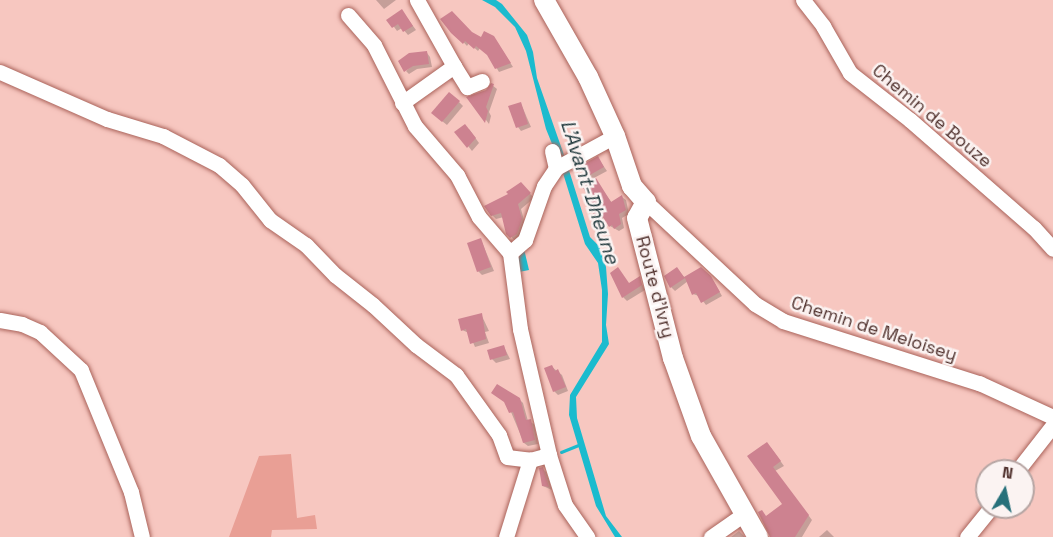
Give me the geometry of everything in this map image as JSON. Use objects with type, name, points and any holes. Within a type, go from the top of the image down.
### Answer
[{"type":"main road","points":[[544,0],[588,76],[615,136],[632,186],[646,202]]},
{"type":"main road","name":"Route d'Ivry","points":[[646,202],[638,218],[673,358],[701,436],[758,537]]},
{"type":"street","points":[[417,0],[467,87],[482,81]]},
{"type":"street","name":"Chemin de Bouze","points":[[803,0],[823,27],[850,73],[910,120],[1034,228],[1053,249]]},
{"type":"street","points":[[348,15],[374,45],[415,126],[457,175],[479,217],[510,253],[520,329],[549,455],[565,505],[587,537]]},
{"type":"street","points":[[402,103],[454,66]]},
{"type":"street","points":[[0,72],[107,119],[163,136],[219,165],[242,185],[270,220],[306,245],[335,275],[373,305],[416,345],[456,375],[499,435],[507,457],[530,460],[549,455]]},
{"type":"street","points":[[510,253],[525,240],[544,186],[561,165],[615,136]]},
{"type":"street","points":[[552,151],[561,165]]},
{"type":"street","name":"Chemin de Meloisey","points":[[646,202],[755,304],[783,321],[979,383],[1053,417]]},
{"type":"street","points":[[0,320],[22,324],[40,332],[81,370],[131,492],[142,537]]},
{"type":"street","points":[[1026,459],[1053,425]]},
{"type":"street","points":[[506,537],[530,460]]},
{"type":"street","points":[[711,537],[744,514]]},
{"type":"street","points":[[967,537],[981,519]]},
{"type":"shaded area","points":[[291,454],[297,518],[315,515],[317,529],[272,530],[271,537],[229,537],[259,456]]},
{"type":"water","points":[[482,0],[496,0],[502,4],[527,35],[533,52],[537,78],[565,158],[559,161],[546,129],[526,51],[515,27],[495,7]]},
{"type":"water","points":[[567,164],[590,237],[599,246],[606,267],[608,294],[606,325],[609,344],[576,397],[577,418],[606,516],[622,537],[615,537],[596,506],[569,415],[570,395],[602,342],[602,290],[598,263],[585,244],[562,170]]},
{"type":"water","points":[[524,249],[529,270],[519,272],[517,260]]},
{"type":"building","points":[[402,9],[413,26],[403,32],[398,24],[392,28],[386,20]]},
{"type":"building","points":[[452,11],[472,32],[481,37],[484,31],[494,36],[511,63],[495,69],[487,55],[476,46],[474,49],[465,41],[463,44],[440,19]]},
{"type":"building","points":[[427,51],[429,64],[413,66],[404,72],[398,61],[409,53]]},
{"type":"building","points":[[491,83],[494,84],[486,107],[488,111],[485,123],[466,97],[486,90]]},
{"type":"building","points":[[449,92],[460,101],[442,122],[431,113]]},
{"type":"building","points":[[521,102],[528,124],[516,128],[508,106]]},
{"type":"building","points":[[465,124],[476,138],[467,148],[454,132]]},
{"type":"building","points":[[598,156],[604,167],[588,176],[582,165]]},
{"type":"building","points":[[596,178],[611,202],[622,195],[626,210],[619,214],[621,224],[614,229],[612,225],[609,227],[601,214],[596,217],[586,204],[591,201],[582,186]]},
{"type":"building","points":[[521,182],[531,193],[518,204],[522,219],[517,234],[510,238],[506,234],[501,213],[491,216],[484,206],[508,194],[506,192]]},
{"type":"building","points":[[481,238],[491,267],[477,272],[467,243]]},
{"type":"building","points":[[618,267],[629,283],[640,276],[642,285],[622,298],[610,273]]},
{"type":"building","points":[[677,267],[684,277],[701,267],[711,276],[720,292],[701,303],[696,293],[692,295],[685,278],[670,288],[664,276]]},
{"type":"building","points":[[482,313],[486,339],[470,344],[466,329],[461,331],[458,319]]},
{"type":"building","points":[[504,345],[507,355],[490,360],[487,350]]},
{"type":"building","points":[[552,365],[555,371],[558,369],[566,387],[553,392],[544,368]]},
{"type":"building","points":[[497,384],[520,398],[526,420],[531,419],[535,440],[523,443],[513,412],[509,413],[504,402],[491,393]]},
{"type":"building","points":[[767,442],[781,461],[773,467],[809,515],[795,537],[770,537],[758,512],[762,510],[766,516],[782,504],[747,456]]},
{"type":"building","points":[[543,467],[549,487],[542,486],[539,468]]},
{"type":"waterway","points":[[561,452],[581,444]]},
{"type":"water label","name":"L'Avant-Dheune","points":[[590,192]]}]
